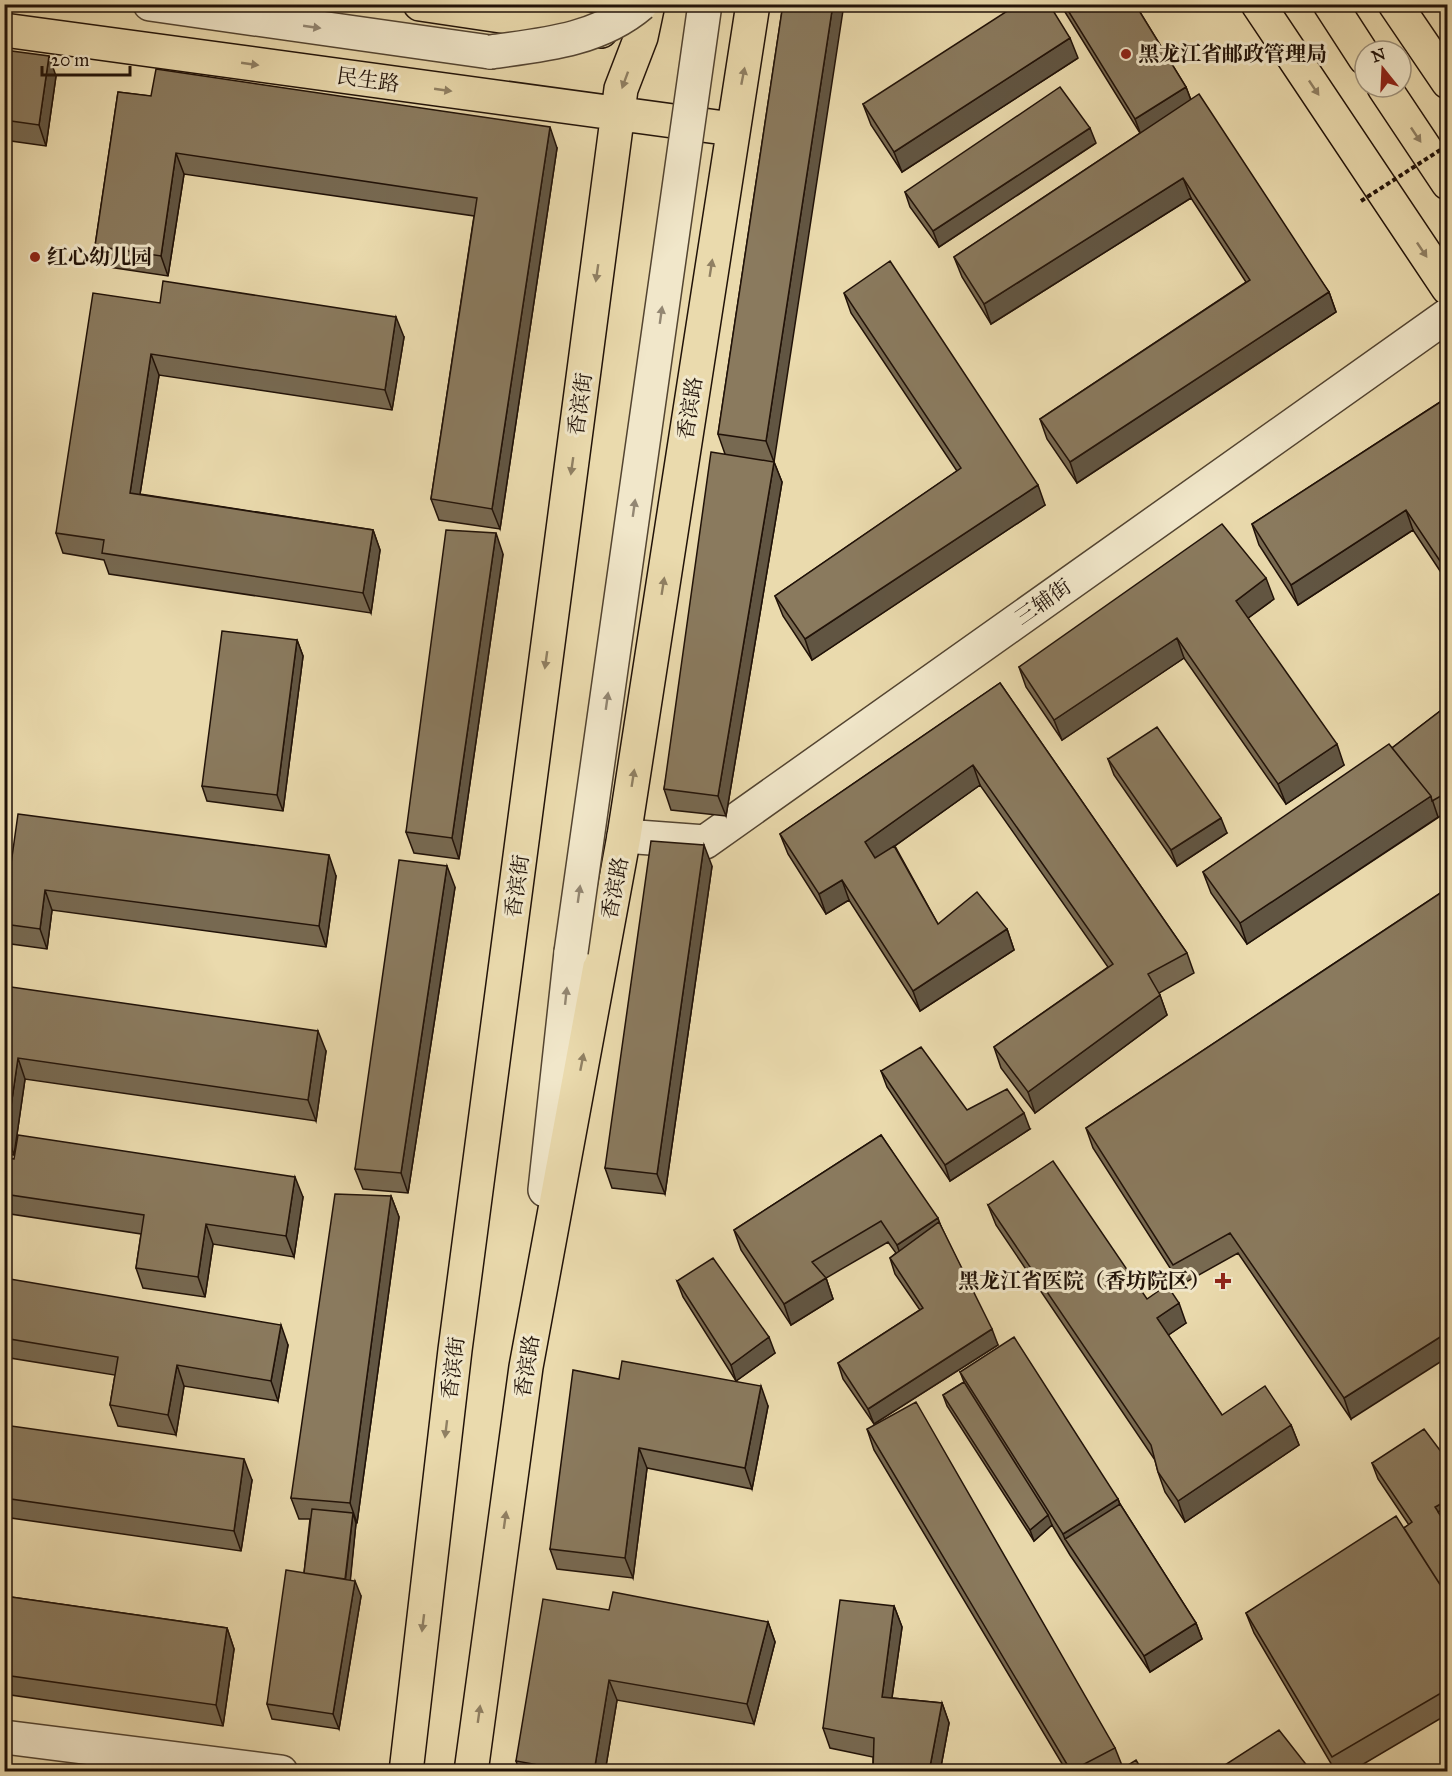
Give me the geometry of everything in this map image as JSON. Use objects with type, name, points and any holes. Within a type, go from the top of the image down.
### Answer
[{"type":"main road","points":[[420,4],[641,37]]},
{"type":"main road","name":"香滨街","points":[[406,1772],[457,1338],[621,89],[641,37],[648,4]]},
{"type":"main road","name":"香滨路","points":[[471,1772],[526,1367],[624,836],[732,129],[749,42],[753,4]]},
{"type":"main road","points":[[1258,4],[1448,288]]},
{"type":"main road","points":[[1330,4],[1353,39]]},
{"type":"main road","points":[[1395,4],[1448,82]]},
{"type":"main road","name":"民生路","points":[[4,30],[732,129]]},
{"type":"main road","points":[[1392,99],[1448,183]]},
{"type":"street","points":[[150,4],[490,52],[584,36],[629,15],[641,4]]},
{"type":"street","points":[[526,1367],[571,952],[705,4]]},
{"type":"street","name":"三辅街","points":[[624,836],[705,842],[1448,315]]},
{"type":"street","points":[[4,1737],[281,1772]]},
{"type":"path","points":[[1361,201],[1448,145]]},
{"type":"building","points":[[783,4],[833,4],[766,441],[718,434]]},
{"type":"building","points":[[1018,4],[1049,4],[1070,38],[894,152],[863,104]]},
{"type":"building","name":"黑龙江省邮政管理局","points":[[1064,4],[1135,4],[1186,87],[1135,119]]},
{"type":"building","points":[[4,50],[49,56],[39,125],[4,120]]},
{"type":"building","points":[[156,69],[550,127],[492,509],[431,499],[477,198],[176,153],[161,256],[95,246],[118,92],[151,96]]},
{"type":"building","points":[[1060,87],[1090,128],[933,231],[905,192]]},
{"type":"building","points":[[1199,94],[1329,292],[1070,462],[1040,419],[1250,280],[1183,178],[984,304],[954,257]]},
{"type":"building","points":[[890,261],[1038,485],[805,639],[775,596],[961,468],[844,293]]},
{"type":"building","points":[[163,281],[396,317],[385,390],[151,354],[130,493],[373,530],[363,593],[102,553],[104,540],[56,533],[93,293],[160,303]]},
{"type":"building","points":[[1448,397],[1448,573],[1406,510],[1291,585],[1252,524]]},
{"type":"building","points":[[711,452],[774,462],[718,796],[664,789]]},
{"type":"building","points":[[1222,524],[1266,578],[1236,601],[1337,744],[1278,784],[1177,638],[1054,720],[1019,667]]},
{"type":"building","points":[[446,530],[496,533],[452,838],[406,832]]},
{"type":"building","points":[[222,631],[297,640],[277,795],[202,786]]},
{"type":"building","points":[[1000,683],[1187,953],[1148,974],[1160,995],[1028,1092],[994,1047],[1113,964],[973,765],[865,842],[875,858],[894,846],[938,924],[977,892],[1007,929],[913,991],[842,880],[819,894],[780,834]]},
{"type":"building","points":[[1448,705],[1448,792],[1432,801],[1431,796],[1392,748]]},
{"type":"building","points":[[1157,727],[1221,818],[1171,850],[1108,759]]},
{"type":"building","points":[[1389,744],[1431,796],[1240,923],[1203,872]]},
{"type":"building","points":[[18,814],[329,855],[319,926],[45,890],[40,929],[4,924],[4,863],[11,864]]},
{"type":"building","points":[[651,841],[704,845],[657,1174],[605,1168]]},
{"type":"building","points":[[399,860],[447,866],[401,1173],[355,1169]]},
{"type":"building","points":[[1448,888],[1448,1332],[1344,1398],[1230,1233],[1173,1265],[1086,1128]]},
{"type":"building","points":[[4,986],[318,1031],[308,1100],[18,1058],[7,1134],[4,1134]]},
{"type":"building","points":[[921,1047],[967,1110],[1007,1089],[1024,1113],[945,1165],[881,1071]]},
{"type":"building","points":[[18,1135],[295,1177],[286,1236],[206,1224],[198,1277],[136,1268],[144,1215],[4,1194],[4,1158],[14,1159]]},
{"type":"building","points":[[881,1135],[938,1218],[897,1245],[881,1221],[812,1262],[826,1278],[784,1304],[734,1230]]},
{"type":"building","points":[[1053,1161],[1147,1299],[1167,1285],[1179,1303],[1157,1318],[1222,1415],[1265,1386],[1291,1425],[1178,1501],[1158,1472],[1151,1445],[988,1205]]},
{"type":"building","points":[[335,1194],[391,1196],[350,1503],[291,1498]]},
{"type":"building","points":[[939,1222],[992,1329],[868,1409],[838,1363],[923,1308],[890,1258]]},
{"type":"building","points":[[713,1258],[769,1337],[731,1365],[677,1281]]},
{"type":"building","points":[[4,1278],[281,1325],[271,1381],[177,1365],[168,1415],[110,1405],[118,1357],[4,1338]]},
{"type":"building","points":[[1014,1337],[1118,1499],[1063,1534],[960,1372]]},
{"type":"building","points":[[622,1361],[761,1386],[745,1468],[639,1448],[625,1558],[550,1549],[573,1370],[619,1379]]},
{"type":"building","points":[[964,1382],[1048,1515],[1030,1530],[943,1395]]},
{"type":"building","points":[[1448,1398],[1448,1410],[1442,1401]]},
{"type":"building","points":[[916,1402],[1115,1748],[1071,1771],[867,1429]]},
{"type":"building","points":[[4,1425],[244,1459],[234,1531],[4,1498]]},
{"type":"building","points":[[1424,1429],[1448,1461],[1448,1500],[1435,1507],[1448,1527],[1448,1597],[1404,1528],[1412,1522],[1372,1463]]},
{"type":"building","points":[[1120,1504],[1196,1623],[1144,1656],[1065,1539]]},
{"type":"building","points":[[1448,1506],[1448,1527],[1438,1512]]},
{"type":"building","points":[[312,1509],[353,1513],[345,1579],[304,1573]]},
{"type":"building","points":[[1396,1516],[1448,1597],[1448,1689],[1332,1757],[1246,1613]]},
{"type":"building","points":[[286,1570],[355,1581],[333,1714],[267,1704]]},
{"type":"building","points":[[613,1592],[768,1622],[747,1704],[609,1680],[594,1772],[577,1772],[516,1761],[543,1599],[609,1610]]},
{"type":"building","points":[[4,1596],[227,1628],[216,1705],[4,1675]]},
{"type":"building","points":[[840,1600],[894,1606],[882,1697],[942,1703],[929,1772],[873,1772],[874,1738],[823,1728]]},
{"type":"building","points":[[1279,1730],[1312,1772],[1214,1772]]},
{"type":"building","points":[[1136,1760],[1143,1772],[1117,1772]]},
{"type":"place","name":"黑龙江省邮政管理局","points":[[1126,54]]},
{"type":"place","name":"红心幼儿园","points":[[35,257]]},
{"type":"place","name":"黑龙江省医院（香坊院区）","points":[[1223,1281]]}]
